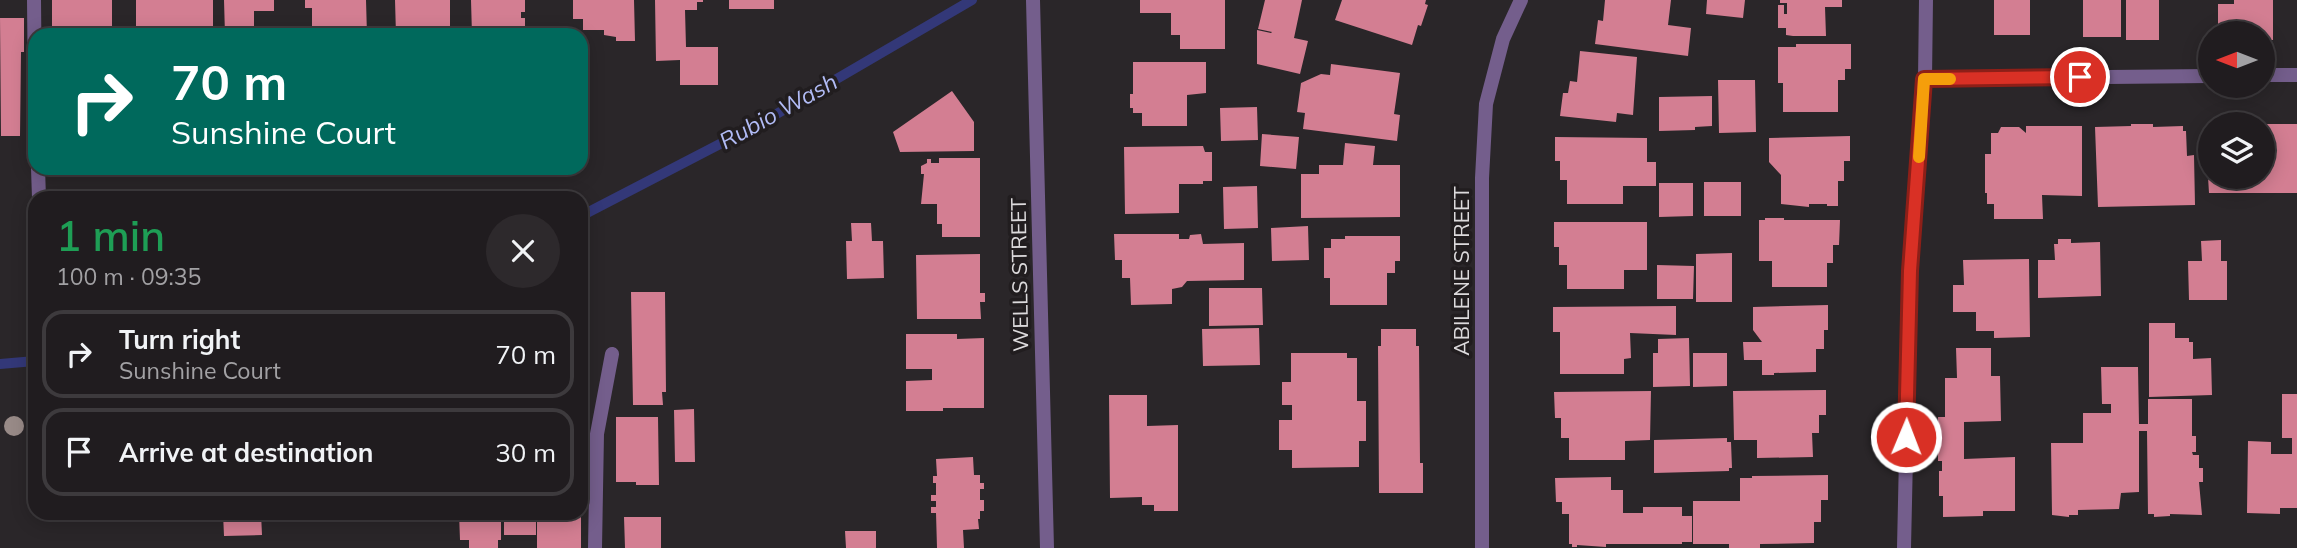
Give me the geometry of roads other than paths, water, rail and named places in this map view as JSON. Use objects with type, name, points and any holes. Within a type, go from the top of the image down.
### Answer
[{"type":"street","points":[[34,0],[34,28]]},
{"type":"street","name":"WELLS STREET","points":[[1033,0],[1047,548]]},
{"type":"street","name":"ABILENE STREET","points":[[1482,548],[1482,178],[1486,104],[1503,39],[1521,0]]},
{"type":"street","points":[[1903,548],[1910,271],[1924,79],[1926,0]]},
{"type":"street","points":[[2275,75],[2297,75]]},
{"type":"street","points":[[1924,79],[2198,76]]},
{"type":"street","points":[[595,548],[597,434],[612,354]]},
{"type":"waterway","name":"Rubio Wash","points":[[588,212],[768,119],[972,0]]},
{"type":"waterway","name":"Rubio Wash","points":[[0,364],[28,362]]}]
